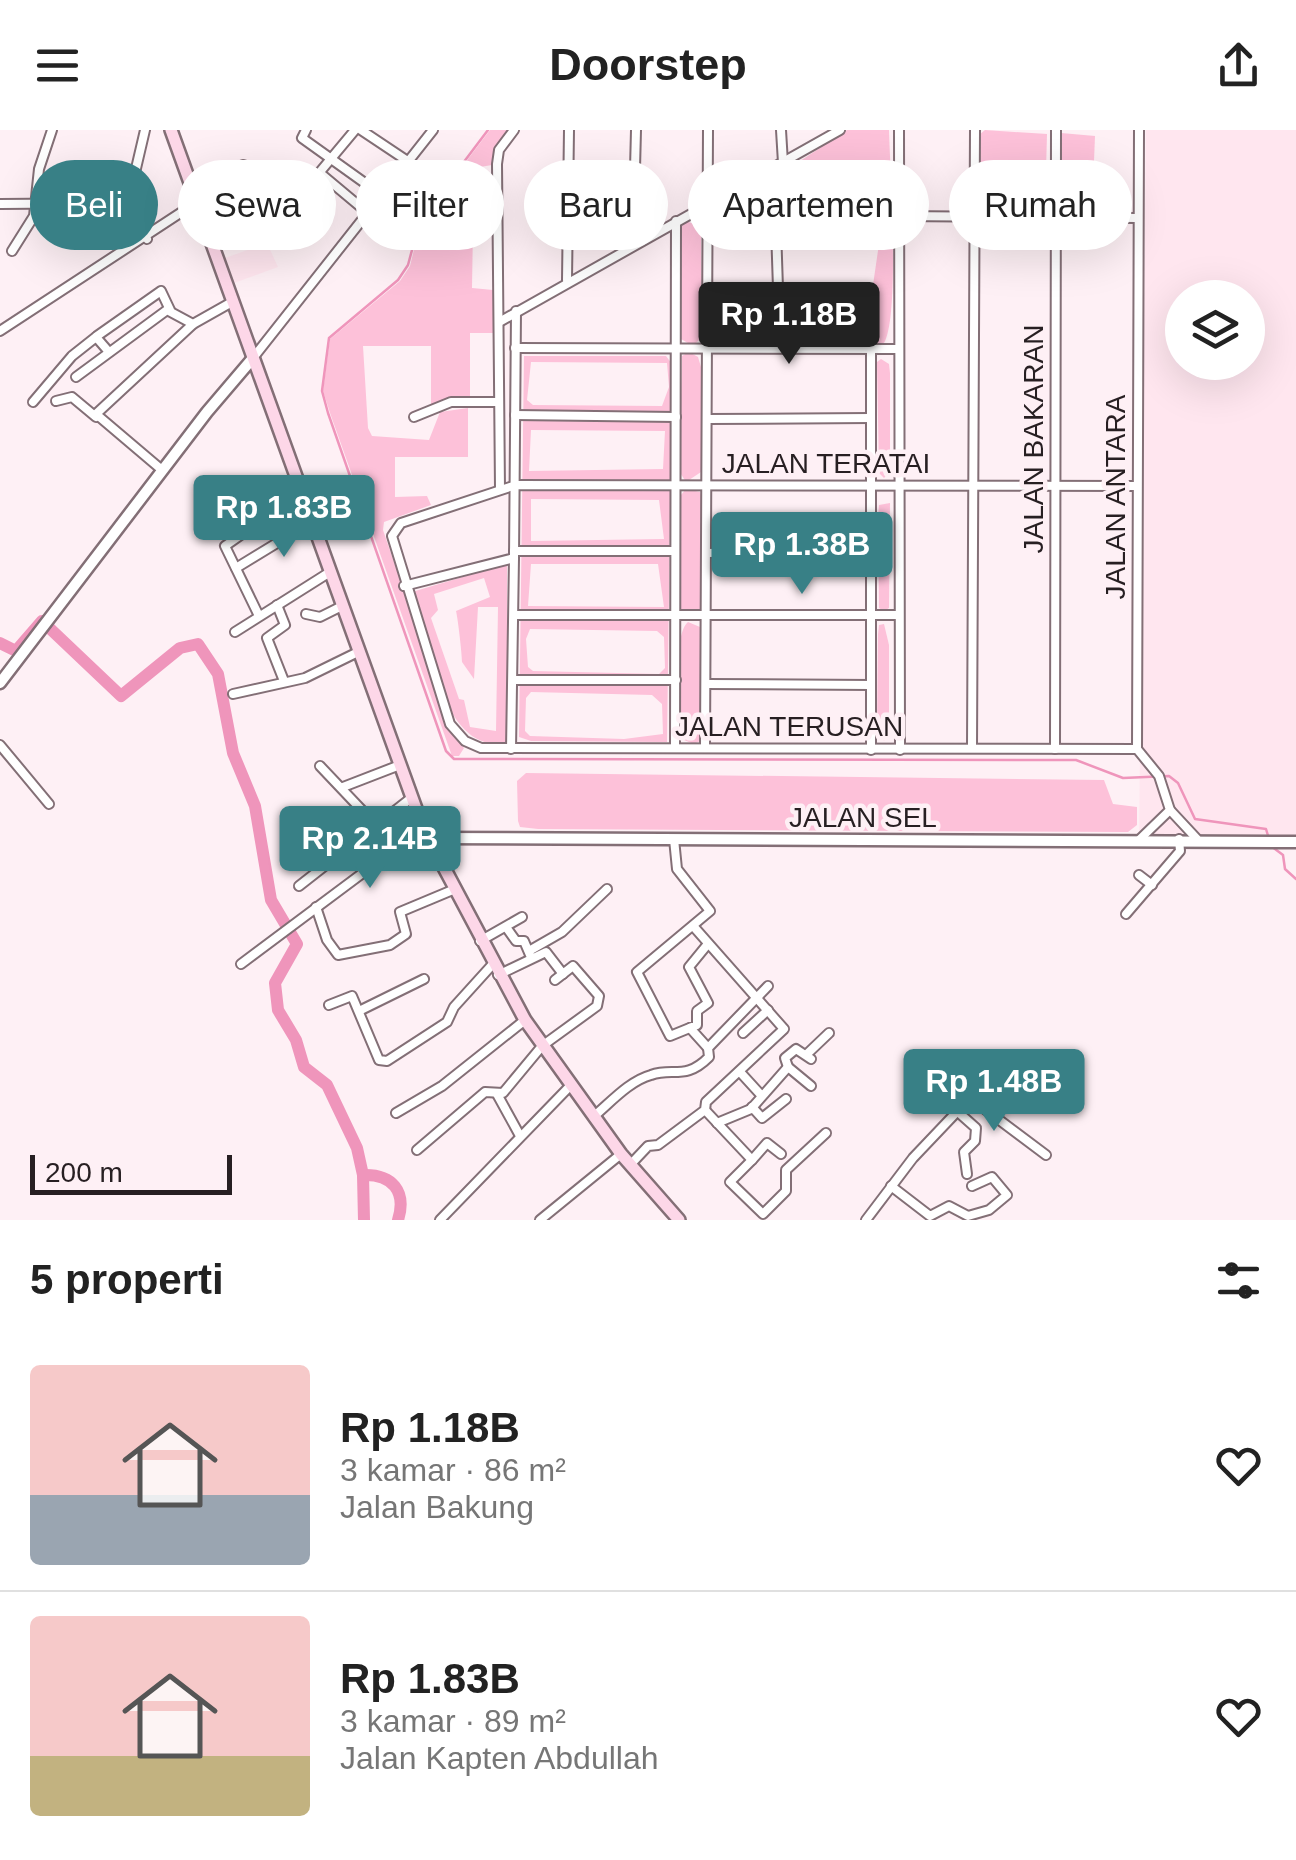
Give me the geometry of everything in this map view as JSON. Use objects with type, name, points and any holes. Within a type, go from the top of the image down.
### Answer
[{"type":"main road","points":[[171,130],[182,160]]},
{"type":"main road","points":[[214,250],[410,799],[524,1020],[626,1160],[678,1220]]},
{"type":"street","points":[[42,160],[52,130]]},
{"type":"street","points":[[138,160],[145,130]]},
{"type":"street","points":[[306,130],[302,138],[329,160]]},
{"type":"street","points":[[331,160],[358,130],[407,160]]},
{"type":"street","points":[[412,160],[434,130]]},
{"type":"street","points":[[500,489],[497,156],[514,130]]},
{"type":"street","points":[[568,280],[569,130]]},
{"type":"street","points":[[635,160],[636,130]]},
{"type":"street","points":[[707,160],[708,130]]},
{"type":"street","points":[[778,160],[780,130]]},
{"type":"street","points":[[788,160],[840,130]]},
{"type":"street","points":[[898,130],[898,160]]},
{"type":"street","points":[[975,130],[975,160]]},
{"type":"street","name":"JALAN BAKARAN","points":[[1056,130],[1056,160]]},
{"type":"street","name":"JALAN ANTARA","points":[[1137,749],[1138,130]]},
{"type":"street","points":[[336,187],[356,204]]},
{"type":"street","points":[[0,204],[30,207]]},
{"type":"street","points":[[668,226],[688,215]]},
{"type":"street","points":[[12,251],[30,217]]},
{"type":"street","points":[[1132,218],[1137,218]]},
{"type":"street","points":[[675,747],[676,222]]},
{"type":"street","points":[[0,683],[162,470],[356,229]]},
{"type":"street","points":[[3,329],[128,250]]},
{"type":"street","points":[[501,320],[622,250]]},
{"type":"street","points":[[705,748],[706,250]]},
{"type":"street","points":[[779,250],[780,348]]},
{"type":"street","points":[[898,250],[900,750]]},
{"type":"street","points":[[972,748],[974,250]]},
{"type":"street","name":"JALAN BAKARAN","points":[[1055,749],[1056,250]]},
{"type":"street","points":[[33,402],[72,356],[160,291],[170,310],[193,324]]},
{"type":"street","points":[[96,417],[105,401],[193,324],[232,302]]},
{"type":"street","points":[[76,377],[170,310]]},
{"type":"street","points":[[511,749],[516,615],[516,312]]},
{"type":"street","points":[[97,336],[109,352]]},
{"type":"street","points":[[516,348],[897,349]]},
{"type":"street","points":[[871,349],[871,750]]},
{"type":"street","points":[[56,400],[72,397],[162,470]]},
{"type":"street","points":[[414,417],[452,402],[499,402]]},
{"type":"street","points":[[515,415],[676,417]]},
{"type":"street","points":[[707,419],[871,418]]},
{"type":"street","points":[[268,492],[297,476]]},
{"type":"street","name":"JALAN TERATAI","points":[[404,586],[392,536],[395,527],[516,485],[1137,486]]},
{"type":"street","points":[[259,616],[226,546],[302,492]]},
{"type":"street","points":[[236,568],[313,521]]},
{"type":"street","points":[[404,586],[514,555],[675,551]]},
{"type":"street","points":[[707,553],[871,551]]},
{"type":"street","points":[[235,632],[330,572]]},
{"type":"street","name":"JALAN TERUSAN","points":[[404,586],[450,724],[474,746],[1137,749]]},
{"type":"street","points":[[277,605],[285,625],[267,638],[284,681]]},
{"type":"street","points":[[306,614],[320,617],[342,606]]},
{"type":"street","points":[[516,615],[898,615]]},
{"type":"street","points":[[233,694],[305,678],[358,652]]},
{"type":"street","points":[[515,680],[676,680]]},
{"type":"street","points":[[706,684],[871,685]]},
{"type":"street","points":[[0,745],[49,804]]},
{"type":"street","points":[[1137,749],[1159,776],[1170,810],[1197,839]]},
{"type":"street","points":[[343,787],[400,765]]},
{"type":"street","points":[[320,766],[376,824]]},
{"type":"street","points":[[300,886],[410,799]]},
{"type":"street","points":[[1138,840],[1170,810]]},
{"type":"street","points":[[241,964],[316,907],[427,833]]},
{"type":"street","name":"JALAN SEL","points":[[427,833],[1296,842]]},
{"type":"street","points":[[674,838],[677,869],[710,909],[637,974],[670,1036],[698,1024],[698,1012],[708,1001],[689,965],[707,945]]},
{"type":"street","points":[[1126,914],[1180,851],[1180,840]]},
{"type":"street","points":[[1139,875],[1152,885]]},
{"type":"street","points":[[328,1004],[350,994],[378,1060],[387,1061],[447,1022],[454,1007],[495,970],[543,948],[607,888]]},
{"type":"street","points":[[316,907],[333,950],[345,956],[390,945],[407,932],[400,912],[455,889]]},
{"type":"street","points":[[480,941],[522,916]]},
{"type":"street","points":[[506,927],[530,955]]},
{"type":"street","points":[[694,927],[784,1024],[784,1031],[706,1102],[705,1110],[752,1160]]},
{"type":"street","points":[[497,1094],[542,1046],[597,1006],[600,998],[573,966],[559,977],[543,948]]},
{"type":"street","points":[[359,1012],[424,979]]},
{"type":"street","points":[[708,1048],[768,986]]},
{"type":"street","points":[[742,1033],[768,1010]]},
{"type":"street","points":[[396,1113],[442,1086],[524,1020]]},
{"type":"street","points":[[593,1117],[643,1078],[683,1073],[703,1064],[710,1057],[708,1048],[690,1028]]},
{"type":"street","points":[[812,1086],[788,1066],[785,1058],[796,1048],[809,1057],[829,1033]]},
{"type":"street","points":[[716,1123],[752,1107],[788,1066]]},
{"type":"street","points":[[740,1072],[762,1095]]},
{"type":"street","points":[[440,1220],[519,1134],[570,1086]]},
{"type":"street","points":[[418,1150],[485,1092],[497,1094]]},
{"type":"street","points":[[497,1094],[519,1134]]},
{"type":"street","points":[[866,1220],[891,1186],[970,1098],[1046,1155]]},
{"type":"street","points":[[752,1107],[761,1118],[786,1099]]},
{"type":"street","points":[[540,1220],[648,1146],[658,1145],[670,1132],[705,1110]]},
{"type":"street","points":[[958,1112],[976,1130],[974,1142],[964,1152],[967,1174]]},
{"type":"street","points":[[781,1154],[767,1143],[730,1182],[763,1214],[787,1189],[783,1178],[786,1170],[826,1132]]},
{"type":"street","points":[[891,1186],[930,1216],[949,1206],[963,1216],[986,1210],[1006,1194],[992,1176],[972,1186]]},
{"type":"street","points":[[986,1210],[990,1220]]},
{"type":"shaded area","points":[[490,130],[511,130],[495,160],[467,160]]},
{"type":"shaded area","points":[[847,130],[889,130],[890,160],[802,160]]},
{"type":"shaded area","points":[[985,130],[1047,134],[1046,160],[979,160],[979,135]]},
{"type":"shaded area","points":[[1146,130],[1296,130],[1296,848],[1139,849]]},
{"type":"shaded area","points":[[1061,133],[1095,136],[1094,160],[1061,160]]},
{"type":"shaded area","points":[[688,222],[688,250],[701,250],[702,337],[693,346],[681,339],[680,228]]},
{"type":"shaded area","points":[[247,250],[270,250],[278,267],[234,283],[225,258]]},
{"type":"shaded area","points":[[414,250],[473,250],[472,288],[493,290],[493,333],[470,333],[470,396],[431,406],[431,346],[363,346],[368,428],[372,436],[429,440],[440,412],[468,408],[468,457],[395,457],[395,497],[427,496],[431,505],[384,522],[383,530],[454,737],[464,748],[459,756],[452,756],[323,391],[330,339],[400,281]]},
{"type":"shaded area","points":[[878,250],[893,250],[892,304],[884,343],[817,342],[816,328],[867,326]]},
{"type":"shaded area","points":[[689,352],[698,357],[701,367],[701,472],[686,482],[679,471],[682,356]]},
{"type":"shaded area","points":[[524,356],[666,356],[672,364],[667,742],[531,741],[519,737]],"holes":[[[531,362],[667,363],[669,387],[662,406],[533,405],[527,400]],[[531,430],[665,431],[663,469],[529,471]],[[531,499],[659,500],[664,539],[531,541]],[[531,564],[658,564],[664,607],[528,606]],[[530,629],[657,631],[664,637],[665,668],[659,674],[533,671],[528,667],[526,639]],[[531,692],[652,695],[662,704],[663,734],[624,739],[530,736],[525,731],[526,698]]]},
{"type":"shaded area","points":[[881,359],[889,364],[890,373],[890,472],[884,478],[879,473],[877,362]]},
{"type":"shaded area","points":[[686,489],[700,492],[703,501],[700,609],[685,613],[681,610],[681,495]]},
{"type":"shaded area","points":[[890,503],[889,608],[884,611],[879,608],[878,517],[879,505]]},
{"type":"shaded area","points":[[507,566],[506,742],[484,742],[467,731],[452,713],[431,662],[412,592]],"holes":[[[484,578],[490,597],[456,611],[462,662],[474,679],[478,607],[498,607],[496,731],[470,727],[464,700],[459,699],[431,618],[438,610],[434,594]]]},
{"type":"shaded area","points":[[688,622],[700,627],[701,632],[700,741],[694,744],[679,738],[678,658]]},
{"type":"shaded area","points":[[884,624],[889,645],[889,734],[884,741],[877,730],[878,634],[879,625]]},
{"type":"shaded area","points":[[526,773],[1104,780],[1113,804],[1137,807],[1137,825],[1128,832],[538,829],[520,827],[518,821],[517,781]]},
{"type":"waterway","points":[[488,130],[420,220],[408,265],[398,280],[329,338],[322,391],[446,751],[454,759],[1076,760],[1123,778],[1169,776],[1178,783],[1195,819],[1266,829],[1269,839]]},
{"type":"waterway","points":[[0,643],[16,651],[42,621],[121,696],[180,648],[198,644],[218,674],[233,753],[255,806],[271,900],[297,944],[275,983],[278,1010],[296,1040],[304,1067],[327,1085],[357,1148],[363,1175],[364,1220]]},
{"type":"waterway","points":[[1271,846],[1283,855],[1285,869],[1296,879]]},
{"type":"waterway","points":[[363,1175],[382,1178],[395,1186],[400,1201],[398,1220]]}]
